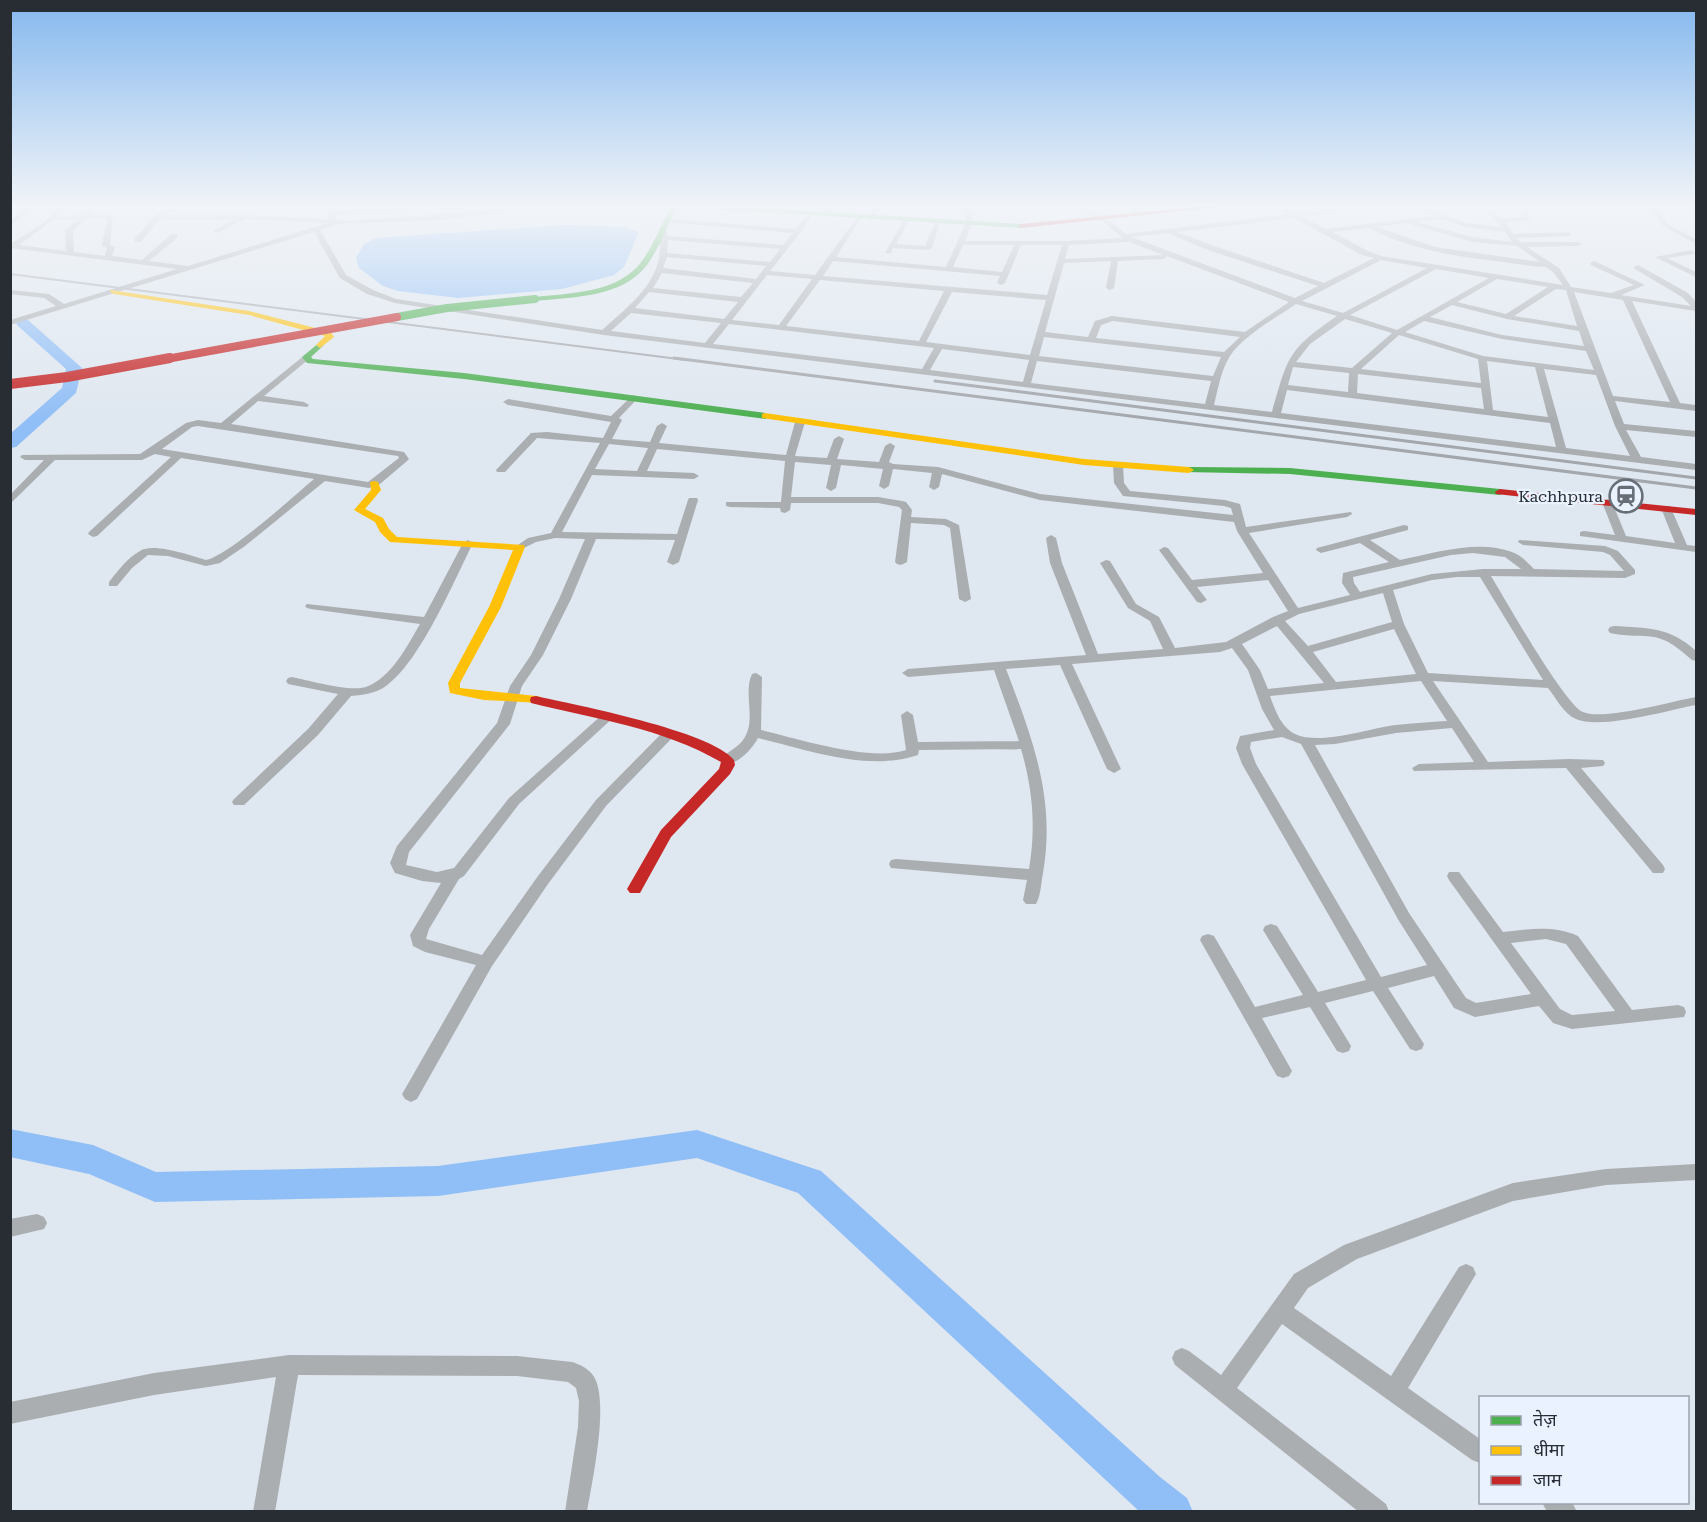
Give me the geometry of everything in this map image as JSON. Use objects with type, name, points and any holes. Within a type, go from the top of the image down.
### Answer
[{"type":"street","points":[[10,322],[159,278]]},
{"type":"street","points":[[346,278],[370,292],[395,302],[604,333],[1696,467]]},
{"type":"street","points":[[10,384],[77,376],[447,308],[583,293],[612,286],[627,278]]},
{"type":"street","points":[[604,333],[649,290],[655,278]]},
{"type":"street","points":[[731,278],[758,281]]},
{"type":"street","points":[[708,345],[761,278]]},
{"type":"street","points":[[782,326],[816,278]]},
{"type":"street","points":[[828,278],[1052,298]]},
{"type":"street","points":[[996,293],[1003,278]]},
{"type":"street","points":[[1026,384],[1057,278]]},
{"type":"street","points":[[1110,288],[1112,278]]},
{"type":"street","points":[[1231,278],[1295,301],[1482,357],[1599,373]]},
{"type":"street","points":[[1301,278],[1325,286]]},
{"type":"street","points":[[1209,407],[1216,379],[1226,355],[1247,335],[1295,301],[1341,278]]},
{"type":"street","points":[[1276,415],[1290,364],[1305,344],[1345,316],[1415,278]]},
{"type":"street","points":[[1494,278],[1696,307]]},
{"type":"street","points":[[1352,396],[1354,371],[1397,333],[1494,278]]},
{"type":"street","points":[[1562,278],[1569,289],[1620,426],[1637,460]]},
{"type":"street","points":[[1610,296],[1641,285],[1626,278]]},
{"type":"street","points":[[1657,278],[1685,295],[1696,307]]},
{"type":"street","points":[[1507,317],[1554,287]]},
{"type":"street","points":[[922,343],[950,289]]},
{"type":"street","points":[[649,290],[743,300]]},
{"type":"street","points":[[10,292],[46,296],[63,307]]},
{"type":"street","points":[[114,292],[252,314],[300,324],[328,334],[330,337],[327,340],[223,426]]},
{"type":"street","points":[[1628,299],[1677,405]]},
{"type":"street","points":[[1452,303],[1507,317],[1582,329]]},
{"type":"street","points":[[630,310],[782,326],[1216,379]]},
{"type":"street","points":[[1091,339],[1098,323],[1112,318],[1247,335]]},
{"type":"street","points":[[1423,318],[1502,337],[1591,349]]},
{"type":"street","points":[[1042,334],[1226,355]]},
{"type":"street","points":[[925,372],[940,345]]},
{"type":"street","points":[[306,357],[310,361],[464,376],[633,398],[1026,455],[1184,470],[1290,471],[1696,512]]},
{"type":"street","points":[[1482,357],[1489,412]]},
{"type":"street","points":[[1290,364],[1486,386]]},
{"type":"street","points":[[1539,366],[1562,450]]},
{"type":"street","points":[[1285,387],[1552,420]]},
{"type":"street","points":[[256,398],[304,405]]},
{"type":"street","points":[[615,418],[633,398]]},
{"type":"street","points":[[1610,398],[1696,408]]},
{"type":"street","points":[[508,402],[615,418]]},
{"type":"street","points":[[555,535],[605,440],[618,421],[615,418]]},
{"type":"street","points":[[786,505],[790,458],[800,422]]},
{"type":"street","points":[[25,457],[142,457],[154,452],[193,424],[223,426],[403,456],[400,463],[374,484],[361,484],[154,452]]},
{"type":"street","points":[[641,474],[662,426]]},
{"type":"street","points":[[1620,426],[1696,434]]},
{"type":"street","points":[[501,470],[534,435],[938,470],[1040,497],[1239,519]]},
{"type":"street","points":[[831,488],[839,439]]},
{"type":"street","points":[[884,486],[890,446]]},
{"type":"street","points":[[93,534],[179,455]]},
{"type":"street","points":[[10,501],[53,456]]},
{"type":"street","points":[[1118,465],[1119,483],[1127,494],[1232,504],[1238,509],[1242,531],[1295,612]]},
{"type":"street","points":[[934,487],[938,470]]},
{"type":"street","points":[[588,472],[694,476]]},
{"type":"street","points":[[113,584],[128,566],[145,552],[168,553],[206,562],[216,561],[241,544],[322,478]]},
{"type":"street","points":[[374,484],[376,490],[359,510],[380,520],[384,530],[394,540],[520,547],[532,540],[555,535],[682,537]]},
{"type":"street","points":[[673,562],[693,500]]},
{"type":"street","points":[[730,504],[894,502],[905,506],[901,562]]},
{"type":"street","points":[[1607,502],[1622,540]]},
{"type":"street","points":[[1666,508],[1683,548]]},
{"type":"street","points":[[1242,531],[1347,514]]},
{"type":"street","points":[[905,520],[946,522],[955,527],[965,599]]},
{"type":"street","points":[[1321,550],[1404,528]]},
{"type":"street","points":[[1584,534],[1696,549]]},
{"type":"street","points":[[592,536],[565,599],[537,655],[516,686],[503,724],[402,850],[397,863],[400,868],[419,875],[447,878],[459,872],[514,801],[608,717]]},
{"type":"street","points":[[1051,538],[1056,563],[1093,657]]},
{"type":"street","points":[[1361,539],[1397,563]]},
{"type":"street","points":[[908,673],[1220,648],[1235,644],[1277,619],[1295,612],[1432,577],[1483,572],[1625,575],[1630,572],[1614,554],[1605,549],[1523,542]]},
{"type":"street","points":[[292,681],[368,691],[384,683],[404,659],[427,621],[468,543]]},
{"type":"street","points":[[520,547],[495,607],[453,688],[457,692],[513,696],[608,717],[718,754],[727,760]]},
{"type":"street","points":[[1164,550],[1201,600]]},
{"type":"street","points":[[1357,597],[1348,583],[1347,575],[1451,552],[1487,550],[1514,556],[1531,573]]},
{"type":"street","points":[[1106,562],[1132,606],[1155,619],[1171,652]]},
{"type":"street","points":[[1483,572],[1552,684],[1572,710],[1589,718],[1602,719],[1696,701]]},
{"type":"street","points":[[1188,584],[1271,576]]},
{"type":"street","points":[[1388,589],[1398,624],[1424,677],[1484,766]]},
{"type":"street","points":[[311,606],[427,621]]},
{"type":"street","points":[[1277,619],[1305,650],[1333,687]]},
{"type":"street","points":[[1305,650],[1398,624]]},
{"type":"street","points":[[1614,630],[1665,633],[1681,641],[1696,657]]},
{"type":"street","points":[[1235,644],[1253,668],[1276,724],[1282,733]]},
{"type":"street","points":[[1064,660],[1114,769]]},
{"type":"street","points":[[998,665],[1032,761],[1041,821],[1030,900]]},
{"type":"street","points":[[727,760],[744,750],[756,733],[754,696],[756,677]]},
{"type":"street","points":[[1264,693],[1424,677],[1552,684]]},
{"type":"street","points":[[239,802],[313,732],[349,690]]},
{"type":"street","points":[[756,733],[835,751],[878,757],[908,756],[913,752],[913,746],[907,715]]},
{"type":"street","points":[[1416,1044],[1376,983],[1282,822],[1249,764],[1242,742],[1245,739],[1282,733],[1306,741],[1339,740],[1393,729],[1455,724]]},
{"type":"street","points":[[411,1094],[486,962],[588,818],[667,736]]},
{"type":"street","points":[[1306,741],[1399,908],[1460,1003],[1467,1009],[1486,1010],[1543,999]]},
{"type":"street","points":[[913,746],[1027,745]]},
{"type":"street","points":[[635,889],[666,834],[725,771],[728,765],[727,760]]},
{"type":"street","points":[[1419,768],[1598,763]]},
{"type":"street","points":[[1569,764],[1658,869]]},
{"type":"street","points":[[896,864],[1035,875]]},
{"type":"street","points":[[453,876],[418,935],[419,942],[425,946],[486,962]]},
{"type":"street","points":[[1454,876],[1554,1014],[1566,1021],[1678,1012]]},
{"type":"street","points":[[1271,930],[1343,1046]]},
{"type":"street","points":[[1499,938],[1563,934],[1572,940],[1628,1017]]},
{"type":"street","points":[[1208,940],[1283,1071]]},
{"type":"street","points":[[1252,1014],[1438,969]]},
{"type":"street","points":[[1223,1390],[1301,1281],[1351,1252],[1513,1192],[1606,1177],[1696,1172]]},
{"type":"street","points":[[10,1228],[37,1223]]},
{"type":"street","points":[[1394,1391],[1466,1274]]},
{"type":"street","points":[[1279,1310],[1479,1451]]},
{"type":"street","points":[[1182,1358],[1378,1512]]},
{"type":"street","points":[[10,1413],[154,1384],[290,1365],[506,1366],[572,1372],[585,1382],[590,1401],[590,1427],[576,1512]]},
{"type":"street","points":[[264,1512],[290,1365]]},
{"type":"water","points":[[372,278],[603,278],[562,289],[458,298],[398,291],[383,286]]},
{"type":"waterway","points":[[10,443],[70,390],[74,368],[23,323]]},
{"type":"waterway","points":[[10,1143],[93,1160],[155,1187],[438,1181],[697,1144],[809,1182],[1146,1491],[1173,1512]]},
{"type":"railway","points":[[42,278],[686,360]]},
{"type":"railway","points":[[674,358],[1696,488]]},
{"type":"railway","points":[[935,381],[1696,478]]},
{"type":"traffic: fast","points":[[535,299],[593,292],[608,288],[628,278]]},
{"type":"traffic: fast","points":[[397,317],[447,308],[535,299]]},
{"type":"traffic: fast","points":[[320,345],[306,357],[310,361],[464,376],[765,416]]},
{"type":"traffic: fast","points":[[1189,470],[1290,471],[1500,492]]},
{"type":"traffic: slow","points":[[114,292],[249,313],[328,334],[330,337],[320,345]]},
{"type":"traffic: slow","points":[[765,416],[1084,462],[1189,470]]},
{"type":"traffic: slow","points":[[374,484],[376,490],[359,510],[379,520],[384,530],[394,540],[520,547],[495,607],[454,683],[454,690],[474,695],[536,700]]},
{"type":"traffic: jam","points":[[10,384],[67,377],[397,317]]},
{"type":"traffic: jam","points":[[1500,492],[1696,512]]},
{"type":"traffic: jam","points":[[536,700],[608,716],[661,731],[708,749],[727,760],[728,765],[725,771],[666,834],[635,889]]},
{"type":"place","name":"Kachhpura","points":[[1626,496]]}]
